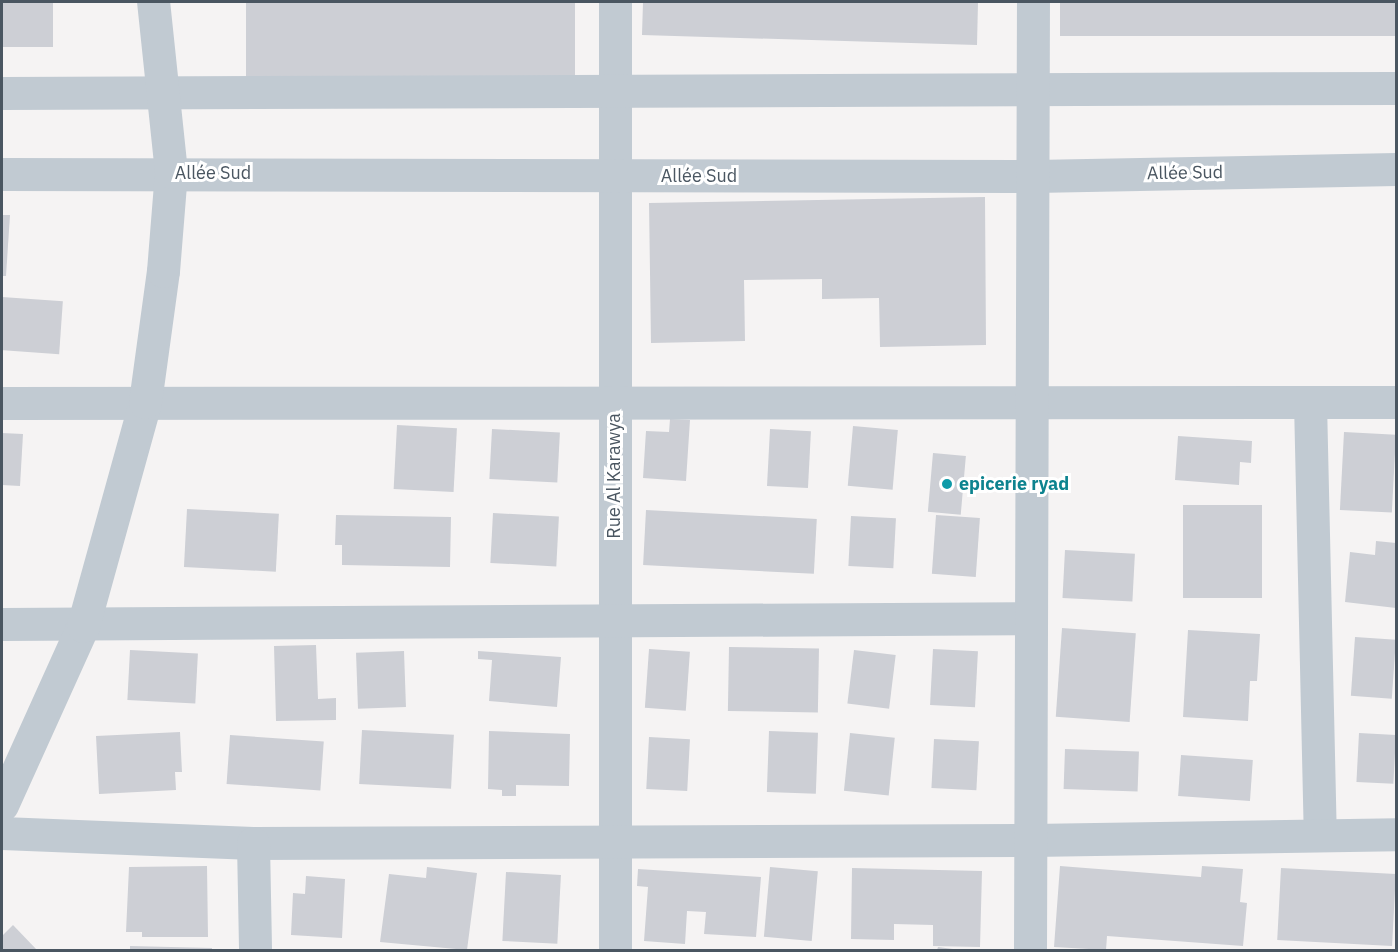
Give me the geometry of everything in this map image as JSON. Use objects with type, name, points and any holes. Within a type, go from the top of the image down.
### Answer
[{"type":"street","points":[[2,805],[83,626],[145,402],[163,271],[171,172],[153,2]]},
{"type":"street","name":"Rue Al Karawya","points":[[615,2],[614,402],[618,839],[615,951]]},
{"type":"street","points":[[1030,951],[1033,2]]},
{"type":"street","points":[[2,93],[1396,88]]},
{"type":"street","name":"Allée Sud","points":[[2,174],[171,172],[614,177],[1034,176],[1396,169]]},
{"type":"street","points":[[1310,402],[1320,834]]},
{"type":"street","points":[[2,403],[1396,402]]},
{"type":"street","points":[[2,624],[83,626],[1031,618]]},
{"type":"street","points":[[2,833],[253,843],[618,839],[1031,840],[1396,834]]},
{"type":"street","points":[[253,843],[255,951]]},
{"type":"building","points":[[2,2],[53,2],[53,47],[2,47]]},
{"type":"building","points":[[246,2],[575,2],[575,77],[246,77]]},
{"type":"building","points":[[643,2],[978,2],[977,45],[642,35]]},
{"type":"building","points":[[1060,2],[1396,2],[1396,36],[1060,36]]},
{"type":"building","points":[[985,197],[986,345],[880,347],[879,298],[822,299],[822,279],[744,280],[745,341],[651,343],[649,203]]},
{"type":"building","points":[[2,215],[10,215],[6,276],[2,276]]},
{"type":"building","points":[[2,297],[63,301],[59,354],[2,350]]},
{"type":"building","points":[[670,419],[690,420],[686,481],[643,478],[646,431],[669,432]]},
{"type":"building","points":[[397,425],[457,428],[454,492],[394,489]]},
{"type":"building","points":[[853,426],[898,430],[893,490],[848,486]]},
{"type":"building","points":[[492,429],[560,433],[557,482],[489,479]]},
{"type":"building","points":[[770,429],[811,431],[808,488],[767,486]]},
{"type":"building","points":[[1344,432],[1396,435],[1392,513],[1340,510]]},
{"type":"building","points":[[2,433],[23,434],[20,486],[2,485]]},
{"type":"building","points":[[1178,436],[1252,441],[1251,463],[1240,462],[1239,485],[1175,480]]},
{"type":"building","name":"epicerie ryad","points":[[933,453],[966,456],[961,515],[928,512]]},
{"type":"building","points":[[1183,505],[1262,505],[1262,598],[1183,598]]},
{"type":"building","points":[[187,509],[279,514],[276,572],[184,567]]},
{"type":"building","points":[[646,510],[817,519],[814,574],[643,565]]},
{"type":"building","points":[[493,513],[559,516],[556,566],[490,563]]},
{"type":"building","points":[[336,515],[451,517],[450,567],[342,565],[342,545],[335,545]]},
{"type":"building","points":[[936,515],[980,518],[976,577],[932,574]]},
{"type":"building","points":[[851,516],[896,518],[893,568],[848,566]]},
{"type":"building","points":[[1376,541],[1396,543],[1396,608],[1345,602],[1350,552],[1375,555]]},
{"type":"building","points":[[1065,550],[1135,554],[1132,602],[1062,598]]},
{"type":"building","points":[[1062,628],[1136,633],[1130,722],[1056,717]]},
{"type":"building","points":[[1188,630],[1260,634],[1257,681],[1250,681],[1248,721],[1183,717]]},
{"type":"building","points":[[1355,637],[1396,640],[1392,699],[1351,696]]},
{"type":"building","points":[[316,645],[318,699],[336,698],[336,720],[276,721],[274,646]]},
{"type":"building","points":[[729,647],[819,649],[818,713],[728,711]]},
{"type":"building","points":[[649,649],[690,652],[686,711],[645,708]]},
{"type":"building","points":[[933,649],[978,651],[975,707],[930,705]]},
{"type":"building","points":[[130,650],[198,654],[195,703],[127,700]]},
{"type":"building","points":[[854,650],[896,655],[889,709],[847,704]]},
{"type":"building","points":[[404,651],[406,707],[358,709],[356,653]]},
{"type":"building","points":[[478,651],[561,657],[557,707],[489,701],[492,660],[478,659]]},
{"type":"building","points":[[362,730],[454,735],[451,789],[359,784]]},
{"type":"building","points":[[489,731],[570,734],[569,786],[516,785],[516,796],[502,796],[502,790],[488,789]]},
{"type":"building","points":[[769,731],[818,733],[816,794],[767,792]]},
{"type":"building","points":[[180,732],[182,772],[175,772],[176,790],[99,794],[96,736]]},
{"type":"building","points":[[850,733],[895,738],[889,795],[844,791]]},
{"type":"building","points":[[1359,733],[1396,735],[1393,784],[1356,782]]},
{"type":"building","points":[[230,735],[324,742],[320,790],[227,784]]},
{"type":"building","points":[[649,737],[690,739],[687,791],[646,789]]},
{"type":"building","points":[[934,739],[979,741],[976,790],[931,788]]},
{"type":"building","points":[[1065,749],[1139,752],[1138,792],[1064,789]]},
{"type":"building","points":[[1181,755],[1253,760],[1250,801],[1178,796]]},
{"type":"building","points":[[207,866],[208,937],[142,937],[142,932],[126,932],[129,867]]},
{"type":"building","points":[[1060,866],[1201,877],[1202,866],[1243,869],[1240,902],[1247,903],[1243,946],[1107,936],[1106,950],[1054,947]]},
{"type":"building","points":[[427,867],[477,873],[467,950],[380,942],[389,874],[426,878]]},
{"type":"building","points":[[770,867],[818,871],[812,941],[764,937]]},
{"type":"building","points":[[852,868],[982,871],[980,947],[933,946],[933,925],[894,924],[894,940],[851,939]]},
{"type":"building","points":[[1281,868],[1396,874],[1392,946],[1277,940]]},
{"type":"building","points":[[638,869],[761,877],[756,937],[704,934],[706,912],[687,911],[685,944],[644,941],[648,887],[637,886]]},
{"type":"building","points":[[506,872],[561,875],[557,944],[502,941]]},
{"type":"building","points":[[306,876],[345,879],[342,938],[291,935],[293,893],[305,894]]},
{"type":"building","points":[[13,925],[37,950],[2,950],[2,936]]},
{"type":"building","points":[[130,946],[212,948],[212,950],[130,950]]},
{"type":"building","points":[[938,947],[953,949],[937,950]]},
{"type":"place","name":"epicerie ryad","points":[[947,484]]}]
